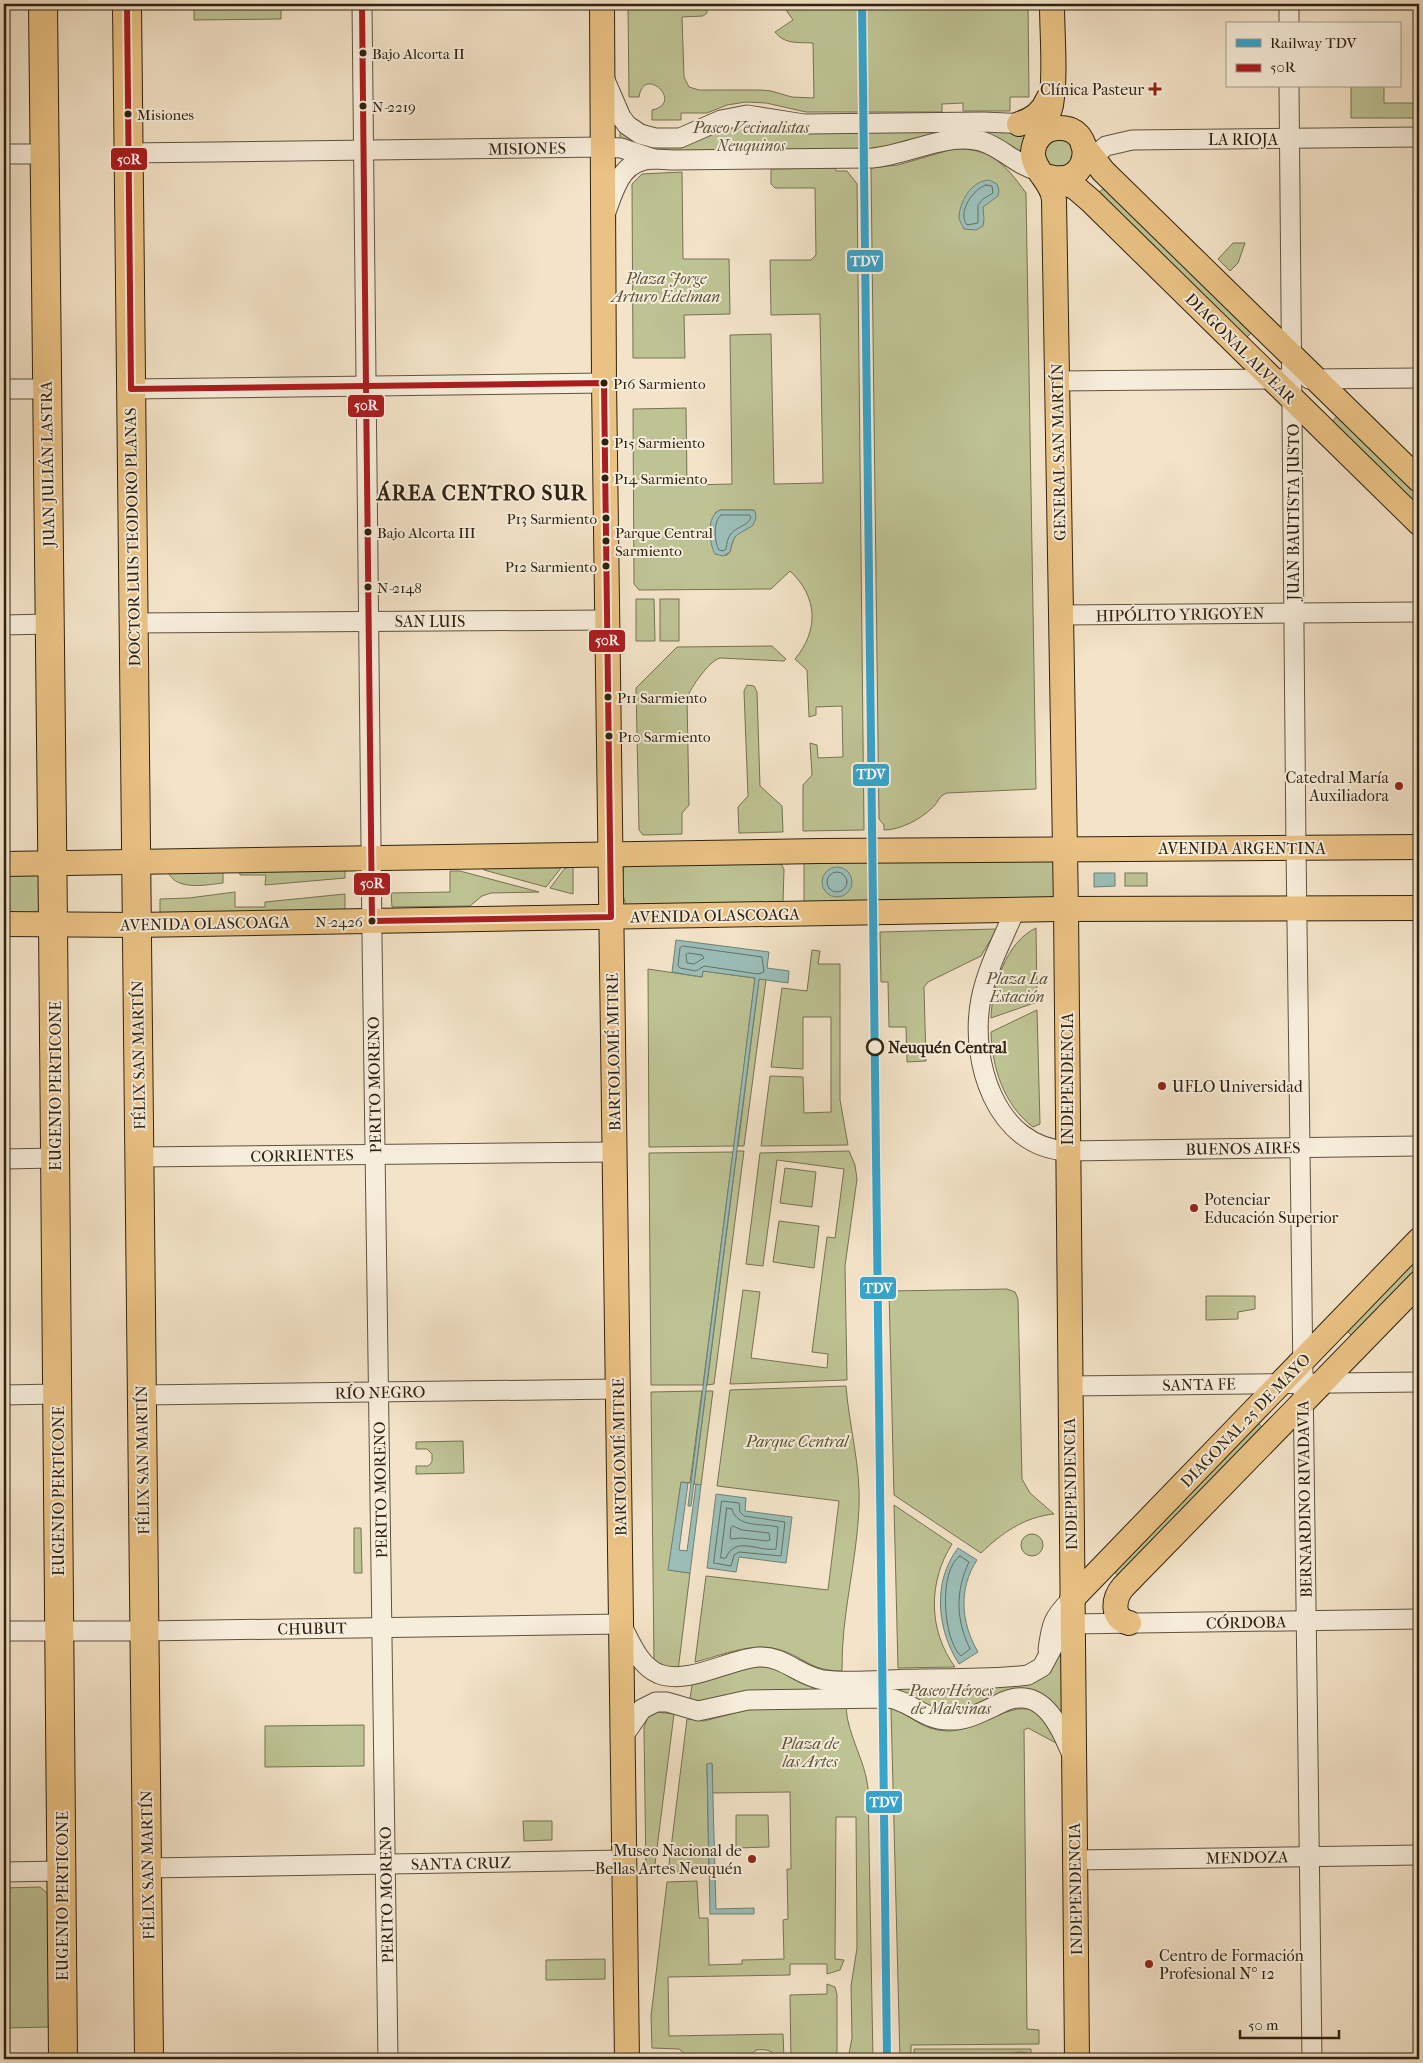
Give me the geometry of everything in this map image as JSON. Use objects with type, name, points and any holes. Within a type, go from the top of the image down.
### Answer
[{"type":"highway","name":"JUAN JULIÁN LASTRA","points":[[43,4],[53,923]]},
{"type":"highway","name":"DOCTOR LUIS TEODORO PLANAS","points":[[127,4],[135,861]]},
{"type":"highway","name":"FÉLIX SAN MARTÍN","points":[[135,861],[149,2059]]},
{"type":"highway","name":"EUGENIO PERTICONE","points":[[53,923],[63,2059]]},
{"type":"main road","name":"BARTOLOMÉ MITRE","points":[[602,4],[602,224],[626,2059]]},
{"type":"main road","name":"GENERAL SAN MARTÍN","points":[[1052,4],[1052,102],[1048,131],[1033,155],[1065,166],[1053,190],[1066,909]]},
{"type":"main road","points":[[1019,124],[1032,119],[1043,110],[1053,85]]},
{"type":"main road","name":"DIAGONAL ALVEAR","points":[[1048,131],[1075,134],[1065,166],[1076,188],[1239,346],[1286,386],[1324,430],[1419,523]]},
{"type":"main road","name":"DIAGONAL ALVEAR","points":[[1065,166],[1110,178],[1419,480]]},
{"type":"main road","points":[[1091,201],[1088,188],[1090,182],[1097,177],[1110,178]]},
{"type":"main road","points":[[1239,346],[1248,348],[1258,344],[1263,337],[1260,324]]},
{"type":"main road","points":[[1324,430],[1321,419],[1324,410],[1334,405],[1345,408]]},
{"type":"main road","name":"AVENIDA ARGENTINA","points":[[1065,849],[1419,847]]},
{"type":"main road","points":[[4,864],[1065,849]]},
{"type":"main road","points":[[1066,909],[1419,908]]},
{"type":"main road","name":"AVENIDA OLASCOAGA","points":[[4,924],[136,925],[1066,909]]},
{"type":"main road","name":"INDEPENDENCIA","points":[[1066,909],[1069,1386],[1077,2059]]},
{"type":"main road","name":"DIAGONAL 25 DE MAYO","points":[[1129,1623],[1120,1618],[1116,1610],[1116,1600],[1123,1587],[1271,1435],[1339,1323],[1419,1240]]},
{"type":"main road","name":"DIAGONAL 25 DE MAYO","points":[[1072,1599],[1250,1415],[1360,1344],[1419,1283]]},
{"type":"main road","points":[[1339,1323],[1337,1332],[1340,1341],[1348,1346],[1360,1344]]},
{"type":"main road","points":[[1250,1415],[1259,1413],[1267,1416],[1272,1424],[1271,1435]]},
{"type":"main road","points":[[1103,1566],[1102,1579],[1107,1587],[1116,1589],[1123,1587]]},
{"type":"street","name":"PERITO MORENO","points":[[362,4],[368,621],[388,2059]]},
{"type":"street","points":[[1289,4],[1289,22]]},
{"type":"street","points":[[603,77],[621,117],[640,134],[655,138],[680,138],[721,120],[748,115],[804,124],[990,122],[1019,124],[1048,131]]},
{"type":"street","name":"JUAN BAUTISTA JUSTO","points":[[1289,88],[1292,355],[1286,386],[1294,613],[1296,848]]},
{"type":"street","name":"LA RIOJA","points":[[1065,166],[1106,146],[1125,141],[1419,137]]},
{"type":"street","points":[[602,224],[617,182],[623,173],[636,162],[654,159],[872,158],[893,156],[950,139],[967,138],[990,144],[1020,164],[1065,166]]},
{"type":"street","name":"MISIONES","points":[[128,154],[602,146],[620,148],[654,159]]},
{"type":"street","points":[[4,154],[44,154]]},
{"type":"street","points":[[1057,381],[1286,386],[1316,379],[1419,378]]},
{"type":"street","points":[[131,389],[604,383]]},
{"type":"street","points":[[4,389],[47,389]]},
{"type":"street","name":"HIPÓLITO YRIGOYEN","points":[[1061,615],[1419,612]]},
{"type":"street","name":"SAN LUIS","points":[[133,623],[608,620]]},
{"type":"street","points":[[4,624],[49,624]]},
{"type":"street","name":"BERNARDINO RIVADAVIA","points":[[1296,848],[1312,2059]]},
{"type":"street","name":"BUENOS AIRES","points":[[1015,910],[989,972],[981,998],[978,1029],[980,1059],[988,1088],[1009,1123],[1023,1136],[1051,1149],[1068,1151],[1419,1146]]},
{"type":"street","name":"CORRIENTES","points":[[139,1157],[614,1152]]},
{"type":"street","points":[[4,1158],[55,1158]]},
{"type":"street","name":"SANTA FE","points":[[1069,1386],[1419,1382]]},
{"type":"street","name":"RÍO NEGRO","points":[[142,1395],[618,1389]]},
{"type":"street","points":[[4,1395],[57,1394]]},
{"type":"street","points":[[1048,1655],[1050,1631],[1054,1619],[1072,1599]]},
{"type":"street","name":"CÓRDOBA","points":[[1072,1624],[1419,1619]]},
{"type":"street","points":[[621,1624],[644,1663],[654,1672],[672,1676],[692,1674],[760,1657],[782,1661],[808,1676],[828,1680],[1028,1675],[1038,1671],[1056,1640],[1072,1624]]},
{"type":"street","name":"CHUBUT","points":[[4,1632],[621,1624]]},
{"type":"street","points":[[622,1738],[642,1709],[656,1702],[667,1702],[698,1711],[748,1700],[888,1698],[901,1701],[925,1716],[949,1720],[968,1718],[1006,1700],[1021,1699],[1037,1702],[1050,1712],[1062,1731],[1074,1757]]},
{"type":"street","name":"MENDOZA","points":[[1075,1860],[1419,1855]]},
{"type":"street","name":"SANTA CRUZ","points":[[147,1868],[624,1860]]},
{"type":"street","points":[[4,1872],[62,1871]]},
{"type":"green space","points":[[194,4],[281,4],[281,19],[194,20]]},
{"type":"green space","points":[[628,4],[707,4],[707,13],[703,16],[682,17],[684,77],[689,87],[699,90],[761,90],[792,97],[814,98],[813,43],[788,41],[775,32],[793,20],[782,4],[834,4],[835,7],[842,7],[843,4],[1028,4],[1029,97],[1010,97],[1010,111],[963,111],[963,103],[942,104],[942,112],[806,112],[766,103],[746,102],[727,105],[707,113],[681,113],[681,120],[652,120],[652,110],[661,106],[665,100],[664,94],[660,89],[648,84],[642,88],[639,97],[629,97]]},
{"type":"green space","points":[[1351,88],[1384,88],[1384,103],[1418,103],[1418,118],[1351,118]]},
{"type":"green space","name":"Paseo Vecinalistas Neuquinos","points":[[728,122],[1030,131],[1024,161],[1001,147],[671,155],[620,142],[620,123],[637,137]]},
{"type":"green space","points":[[1064,138],[1075,147],[1071,166],[1050,167],[1044,151],[1045,146],[1052,141]]},
{"type":"green space","points":[[953,149],[977,151],[996,160],[1004,166],[1026,193],[1036,789],[947,793],[926,813],[915,820],[903,826],[884,830],[884,825],[879,819],[871,168],[898,165]]},
{"type":"green space","name":"Plaza Jorge Arturo Edelman","points":[[835,168],[836,171],[847,171],[857,184],[864,830],[803,831],[803,785],[812,775],[810,743],[817,745],[818,758],[843,757],[842,706],[816,707],[816,715],[809,717],[807,670],[795,659],[808,637],[812,614],[806,592],[790,571],[771,589],[639,590],[634,584],[633,409],[686,408],[687,485],[732,484],[730,335],[771,334],[774,484],[823,483],[820,314],[771,315],[770,260],[811,260],[816,255],[815,188],[775,188],[771,184],[771,169]],"holes":[[[720,510],[754,510],[747,529],[737,535],[730,552],[726,556],[715,513]]]},
{"type":"green space","name":"Plaza Jorge Arturo Edelman","points":[[682,172],[683,259],[729,259],[730,314],[684,315],[685,358],[633,358],[632,184],[642,174]]},
{"type":"green space","points":[[1108,184],[1256,328],[1242,342],[1094,197]]},
{"type":"green space","points":[[1233,243],[1245,243],[1238,263],[1230,271],[1218,259]]},
{"type":"green space","points":[[1341,412],[1419,488],[1419,515],[1328,426]]},
{"type":"green space","points":[[636,599],[654,599],[655,641],[636,641]]},
{"type":"green space","points":[[660,599],[679,599],[679,641],[660,641]]},
{"type":"green space","points":[[772,646],[786,659],[784,661],[720,658],[711,664],[696,681],[687,698],[689,805],[682,813],[682,834],[643,835],[639,830],[636,688],[677,647]]},
{"type":"green space","points":[[747,685],[754,686],[757,692],[760,786],[782,806],[783,832],[739,833],[738,807],[748,796],[744,691]]},
{"type":"green space","points":[[1053,858],[1056,898],[805,902],[804,900],[804,863]]},
{"type":"green space","points":[[780,862],[784,869],[783,903],[627,906],[625,902],[622,880],[625,864]]},
{"type":"green space","points":[[345,865],[345,878],[265,885],[266,875],[240,875],[239,867]]},
{"type":"green space","points":[[223,867],[223,883],[199,885],[182,884],[175,881],[170,876],[167,868]]},
{"type":"green space","points":[[573,867],[573,894],[550,888],[565,868]]},
{"type":"green space","points":[[484,868],[561,868],[546,887],[484,870]]},
{"type":"green space","points":[[4,869],[40,871],[42,912],[4,917]]},
{"type":"green space","points":[[450,871],[460,871],[539,892],[491,893],[482,896],[470,906],[392,907],[391,893],[450,892]]},
{"type":"green space","points":[[1125,873],[1147,873],[1147,886],[1125,886]]},
{"type":"green space","points":[[235,892],[235,907],[265,907],[265,902],[345,894],[345,914],[160,916],[160,899],[189,898]]},
{"type":"green space","name":"Plaza La Estación","points":[[1036,928],[1037,1002],[991,1018],[994,993],[1009,954],[1025,935]]},
{"type":"green space","name":"Plaza La Estación","points":[[997,929],[981,956],[928,982],[924,987],[926,1061],[907,1062],[906,1027],[889,1027],[888,982],[881,982],[880,932]]},
{"type":"green space","points":[[812,950],[820,951],[818,964],[840,964],[840,1100],[848,1145],[761,1146],[770,1076],[803,1077],[804,1113],[831,1112],[831,1017],[803,1017],[803,1069],[771,1067],[782,988],[807,991]]},
{"type":"green space","points":[[648,969],[702,977],[703,971],[755,978],[734,1146],[649,1147]]},
{"type":"green space","points":[[759,979],[766,980],[744,1146],[738,1146]]},
{"type":"green space","name":"Plaza La Estación","points":[[1037,1010],[1040,1124],[1033,1127],[1014,1108],[1007,1097],[997,1072],[991,1032]]},
{"type":"green space","points":[[737,1151],[744,1151],[714,1384],[707,1385]]},
{"type":"green space","name":"Parque Central","points":[[849,1151],[855,1165],[857,1179],[845,1266],[847,1380],[730,1384],[743,1290],[760,1292],[751,1358],[827,1368],[828,1354],[812,1352],[827,1237],[835,1238],[844,1169],[777,1160],[763,1266],[746,1264],[760,1153]]},
{"type":"green space","points":[[733,1152],[703,1385],[651,1385],[649,1153]]},
{"type":"green space","points":[[785,1168],[816,1172],[812,1207],[780,1203]]},
{"type":"green space","points":[[779,1221],[819,1226],[814,1268],[773,1262]]},
{"type":"green space","points":[[1419,1248],[1419,1275],[1356,1340],[1343,1327]]},
{"type":"green space","points":[[1007,1289],[1015,1292],[1018,1299],[1022,1479],[1030,1493],[1054,1514],[1023,1522],[1005,1533],[981,1553],[894,1495],[889,1291]]},
{"type":"green space","points":[[1206,1296],[1255,1296],[1255,1309],[1238,1312],[1238,1319],[1206,1320]]},
{"type":"green space","name":"Parque Central","points":[[846,1386],[857,1462],[859,1507],[858,1528],[846,1609],[842,1671],[822,1669],[794,1655],[767,1647],[746,1648],[695,1662],[706,1576],[828,1590],[839,1501],[717,1486],[730,1390]]},
{"type":"green space","name":"Parque Central","points":[[702,1391],[690,1483],[681,1482],[669,1570],[690,1573],[678,1671],[654,1662],[651,1392]]},
{"type":"green space","points":[[706,1391],[713,1391],[701,1485],[694,1484]]},
{"type":"green space","points":[[1253,1418],[1267,1432],[1123,1581],[1110,1567]]},
{"type":"green space","points":[[463,1441],[464,1473],[416,1474],[416,1466],[428,1466],[432,1462],[432,1454],[427,1449],[416,1449],[416,1442]]},
{"type":"green space","points":[[894,1505],[952,1544],[939,1574],[934,1606],[940,1638],[946,1653],[955,1667],[898,1668]]},
{"type":"green space","points":[[354,1528],[361,1528],[362,1573],[354,1573]]},
{"type":"green space","points":[[1032,1534],[1040,1537],[1043,1545],[1040,1553],[1032,1556],[1024,1553],[1021,1545],[1024,1537]]},
{"type":"green space","name":"Paseo Héroes de Malvinas","points":[[1061,1644],[1065,1730],[1045,1702],[952,1716],[906,1699],[689,1705],[693,1679],[756,1662],[802,1678],[1029,1680]]},
{"type":"green space","name":"Plaza de las Artes","points":[[846,1708],[847,1718],[864,1768],[868,1788],[873,2059],[848,2059],[852,2038],[851,1986],[857,1948],[856,1817],[836,1817],[835,1959],[844,1960],[840,1970],[827,1974],[827,1964],[790,1964],[790,1975],[668,1977],[669,2036],[783,2034],[784,2059],[777,2059],[769,2051],[756,2050],[748,2059],[691,2059],[679,2049],[652,2048],[651,2016],[667,1882],[697,1881],[699,1918],[708,1918],[709,1965],[742,1964],[742,1960],[784,1959],[783,1920],[788,1919],[787,1869],[791,1869],[790,1792],[712,1793],[712,1764],[707,1764],[709,1872],[668,1872],[687,1719],[704,1721],[750,1709]]},
{"type":"green space","points":[[891,1708],[930,1728],[947,1731],[963,1729],[1009,1711],[1023,1709],[1036,1712],[1047,1722],[1056,1743],[1028,1728],[1024,1730],[1027,2029],[1039,2030],[1039,2044],[911,2045],[911,2059],[900,2059]]},
{"type":"green space","points":[[656,1712],[674,1714],[654,1872],[646,1873],[644,1727],[649,1715]]},
{"type":"green space","points":[[364,1725],[364,1766],[265,1767],[265,1726]]},
{"type":"green space","points":[[736,1815],[768,1815],[769,1847],[736,1848]]},
{"type":"green space","points":[[523,1821],[552,1821],[552,1840],[524,1841]]},
{"type":"green space","points":[[40,1887],[49,1895],[50,2027],[4,2028],[4,1888]]},
{"type":"green space","points":[[605,1959],[605,1979],[546,1980],[546,1960]]},
{"type":"green space","points":[[827,1984],[835,1987],[837,1995],[837,2059],[791,2059],[790,1995],[827,1994]]},
{"type":"green space","points":[[914,2049],[1031,2049],[1031,2055],[1017,2052],[1000,2059],[962,2059],[956,2057],[926,2059],[914,2056]]},
{"type":"water","points":[[989,180],[997,184],[999,190],[998,196],[983,207],[983,226],[976,230],[964,229],[959,219],[964,199],[977,184]]},
{"type":"water","points":[[720,510],[752,510],[755,511],[756,518],[753,525],[735,537],[730,552],[723,556],[715,554],[710,537],[712,518]]},
{"type":"water","points":[[837,867],[843,868],[851,876],[851,888],[843,896],[837,897],[831,896],[823,888],[822,882],[823,876],[831,868]]},
{"type":"water","points":[[1094,873],[1115,873],[1115,886],[1094,887]]},
{"type":"water","points":[[676,940],[769,952],[767,968],[789,971],[788,983],[759,979],[691,1506],[688,1506],[755,978],[703,971],[702,977],[672,972]]},
{"type":"water","points":[[681,1482],[688,1483],[679,1550],[687,1551],[696,1484],[701,1485],[690,1573],[668,1570]]},
{"type":"water","points":[[716,1494],[746,1498],[745,1511],[792,1517],[786,1563],[739,1557],[736,1572],[707,1568]]},
{"type":"water","points":[[958,1548],[977,1560],[967,1583],[964,1594],[964,1606],[968,1629],[978,1652],[959,1664],[946,1636],[940,1606],[944,1576]]},
{"type":"water","points":[[712,1763],[716,1909],[754,1908],[754,1914],[710,1914],[707,1764]]},
{"type":"rail line","name":"TDV","points":[[862,4],[887,2059]]},
{"type":"transit line","name":"50R","points":[[127,4],[131,389],[366,386]]},
{"type":"transit line","name":"50R","points":[[362,4],[366,386]]},
{"type":"transit line","name":"50R","points":[[604,383],[611,917],[372,921],[366,386],[604,383]]},
{"type":"place","name":"Bajo Alcorta II","points":[[363,53]]},
{"type":"place","name":"Clínica Pasteur","points":[[1155,89]]},
{"type":"place","name":"N-2219","points":[[363,106]]},
{"type":"place","name":"Misiones","points":[[128,114]]},
{"type":"place","name":"P16 Sarmiento","points":[[604,383]]},
{"type":"place","name":"P15 Sarmiento","points":[[605,442]]},
{"type":"place","name":"P14 Sarmiento","points":[[605,478]]},
{"type":"place","name":"P13 Sarmiento","points":[[606,518]]},
{"type":"place","name":"Bajo Alcorta III","points":[[368,532]]},
{"type":"place","name":"Parque Central Sarmiento","points":[[606,541]]},
{"type":"place","name":"P12 Sarmiento","points":[[606,566]]},
{"type":"place","name":"N-2148","points":[[368,587]]},
{"type":"place","name":"P11 Sarmiento","points":[[608,697]]},
{"type":"place","name":"P10 Sarmiento","points":[[609,736]]},
{"type":"place","name":"Catedral María Auxiliadora","points":[[1399,786]]},
{"type":"place","name":"N-2426","points":[[372,921]]},
{"type":"place","name":"Neuquén Central","points":[[875,1047]]},
{"type":"place","name":"UFLO Universidad","points":[[1162,1086]]},
{"type":"place","name":"Potenciar Educación Superior","points":[[1194,1208]]},
{"type":"place","name":"Museo Nacional de Bellas Artes Neuquén","points":[[752,1859]]},
{"type":"place","name":"Centro de Formación Profesional N° 12","points":[[1149,1964]]},
{"type":"district","name":"ÁREA CENTRO SUR","points":[[482,493]]}]
